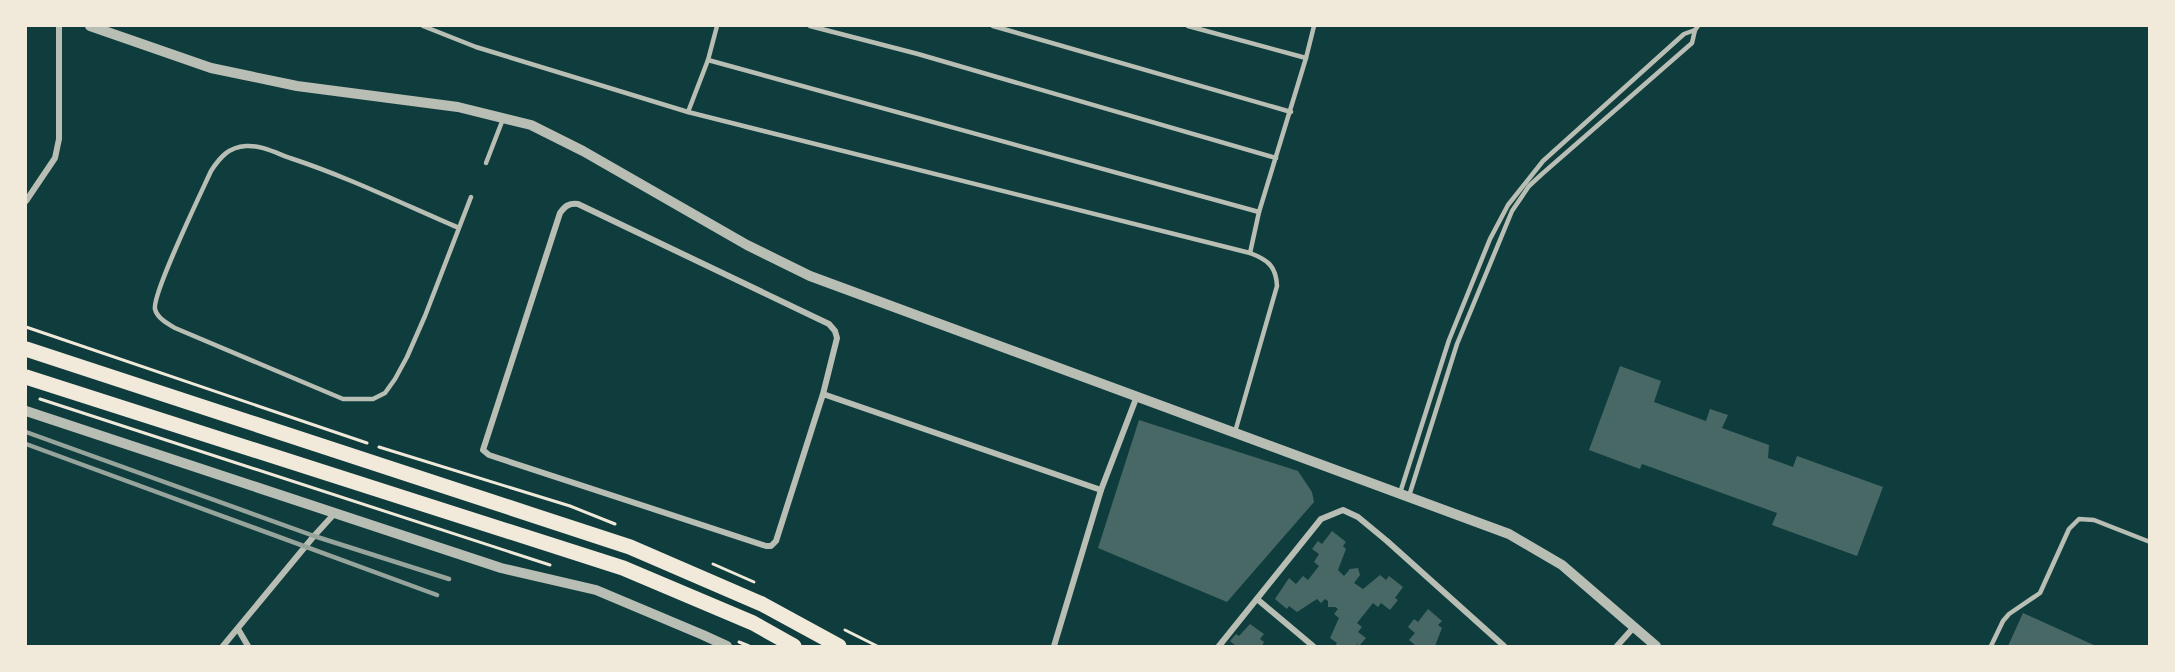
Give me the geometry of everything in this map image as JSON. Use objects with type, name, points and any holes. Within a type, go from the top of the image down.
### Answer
[{"type":"main road","points":[[26,349],[630,548],[762,604],[839,646]]},
{"type":"main road","points":[[26,377],[623,568],[753,623],[794,646]]},
{"type":"street","points":[[26,201],[55,158],[58,148],[59,26]]},
{"type":"street","points":[[90,26],[211,68],[297,86],[458,107],[531,125],[583,151],[747,245],[810,276],[1509,534],[1563,565],[1656,646]]},
{"type":"street","points":[[572,203],[829,324],[837,338],[824,394],[776,541],[771,546],[755,543],[498,458],[483,450],[560,213],[572,203]]},
{"type":"street","points":[[824,394],[1101,490]]},
{"type":"street","points":[[1054,646],[1101,490],[1137,396]]},
{"type":"street","points":[[26,411],[501,568],[596,590],[727,646]]},
{"type":"street","points":[[1219,646],[1321,519],[1343,510],[1358,517],[1504,646]]},
{"type":"street","points":[[223,646],[335,513]]},
{"type":"street","points":[[1257,599],[1313,646]]},
{"type":"street","points":[[1617,646],[1634,627]]},
{"type":"street","points":[[238,629],[248,646]]},
{"type":"lane","points":[[423,26],[476,47],[688,112],[1262,257],[1273,267],[1277,286],[1235,433]]},
{"type":"lane","points":[[688,112],[708,60],[717,26]]},
{"type":"lane","points":[[810,26],[918,54],[1276,158]]},
{"type":"lane","points":[[993,26],[1291,112]]},
{"type":"lane","points":[[1188,26],[1306,58]]},
{"type":"lane","points":[[1250,253],[1259,212],[1291,112],[1314,26]]},
{"type":"lane","points":[[1405,495],[1449,340],[1490,239],[1508,205],[1543,161],[1684,34],[1696,28]]},
{"type":"lane","points":[[1405,495],[1457,344],[1512,211],[1529,186],[1692,43],[1696,28]]},
{"type":"lane","points":[[708,60],[1259,212]]},
{"type":"lane","points":[[486,163],[503,119]]},
{"type":"lane","points":[[459,228],[318,167],[257,146],[231,149],[220,157],[211,171],[155,299],[155,311],[175,328],[304,384],[343,399],[372,399],[384,393],[407,357],[425,316],[471,197]]},
{"type":"lane","points":[[1991,646],[2009,614],[2040,593],[2069,530],[2079,519],[2103,523],[2150,542]]},
{"type":"path","points":[[35,397],[189,449],[308,485],[558,567]]},
{"type":"path","points":[[738,642],[749,646]]},
{"type":"building","points":[[1620,366],[1661,381],[1654,402],[1706,421],[1710,409],[1728,415],[1722,428],[1769,445],[1768,458],[1793,467],[1797,456],[1883,487],[1857,556],[1772,525],[1777,513],[1642,464],[1640,469],[1589,450]]},
{"type":"building","points":[[1139,420],[1298,471],[1312,492],[1314,502],[1227,602],[1098,548]]},
{"type":"building","points":[[1332,531],[1346,542],[1343,546],[1346,549],[1338,570],[1344,576],[1350,569],[1358,568],[1360,575],[1354,583],[1363,589],[1380,575],[1386,580],[1389,576],[1403,587],[1395,598],[1398,600],[1390,610],[1381,603],[1378,607],[1373,603],[1357,623],[1362,627],[1358,632],[1366,638],[1359,646],[1357,644],[1355,646],[1335,646],[1337,643],[1330,638],[1339,618],[1334,614],[1338,609],[1328,607],[1328,601],[1325,599],[1321,603],[1317,599],[1297,612],[1289,606],[1287,609],[1275,599],[1289,578],[1296,584],[1303,576],[1308,580],[1319,566],[1314,562],[1319,554],[1312,549],[1318,541],[1322,544]]},
{"type":"building","points":[[1428,609],[1442,621],[1438,625],[1442,628],[1435,646],[1413,646],[1415,645],[1409,640],[1415,633],[1408,627],[1414,619],[1418,622]]},
{"type":"building","points":[[2023,613],[2096,646],[2008,646]]},
{"type":"building","points":[[1250,624],[1264,634],[1260,639],[1264,642],[1262,646],[1236,646],[1230,641],[1236,634],[1239,636]]},
{"type":"railway","points":[[26,432],[314,536],[449,579]]},
{"type":"railway","points":[[26,444],[437,595]]}]
